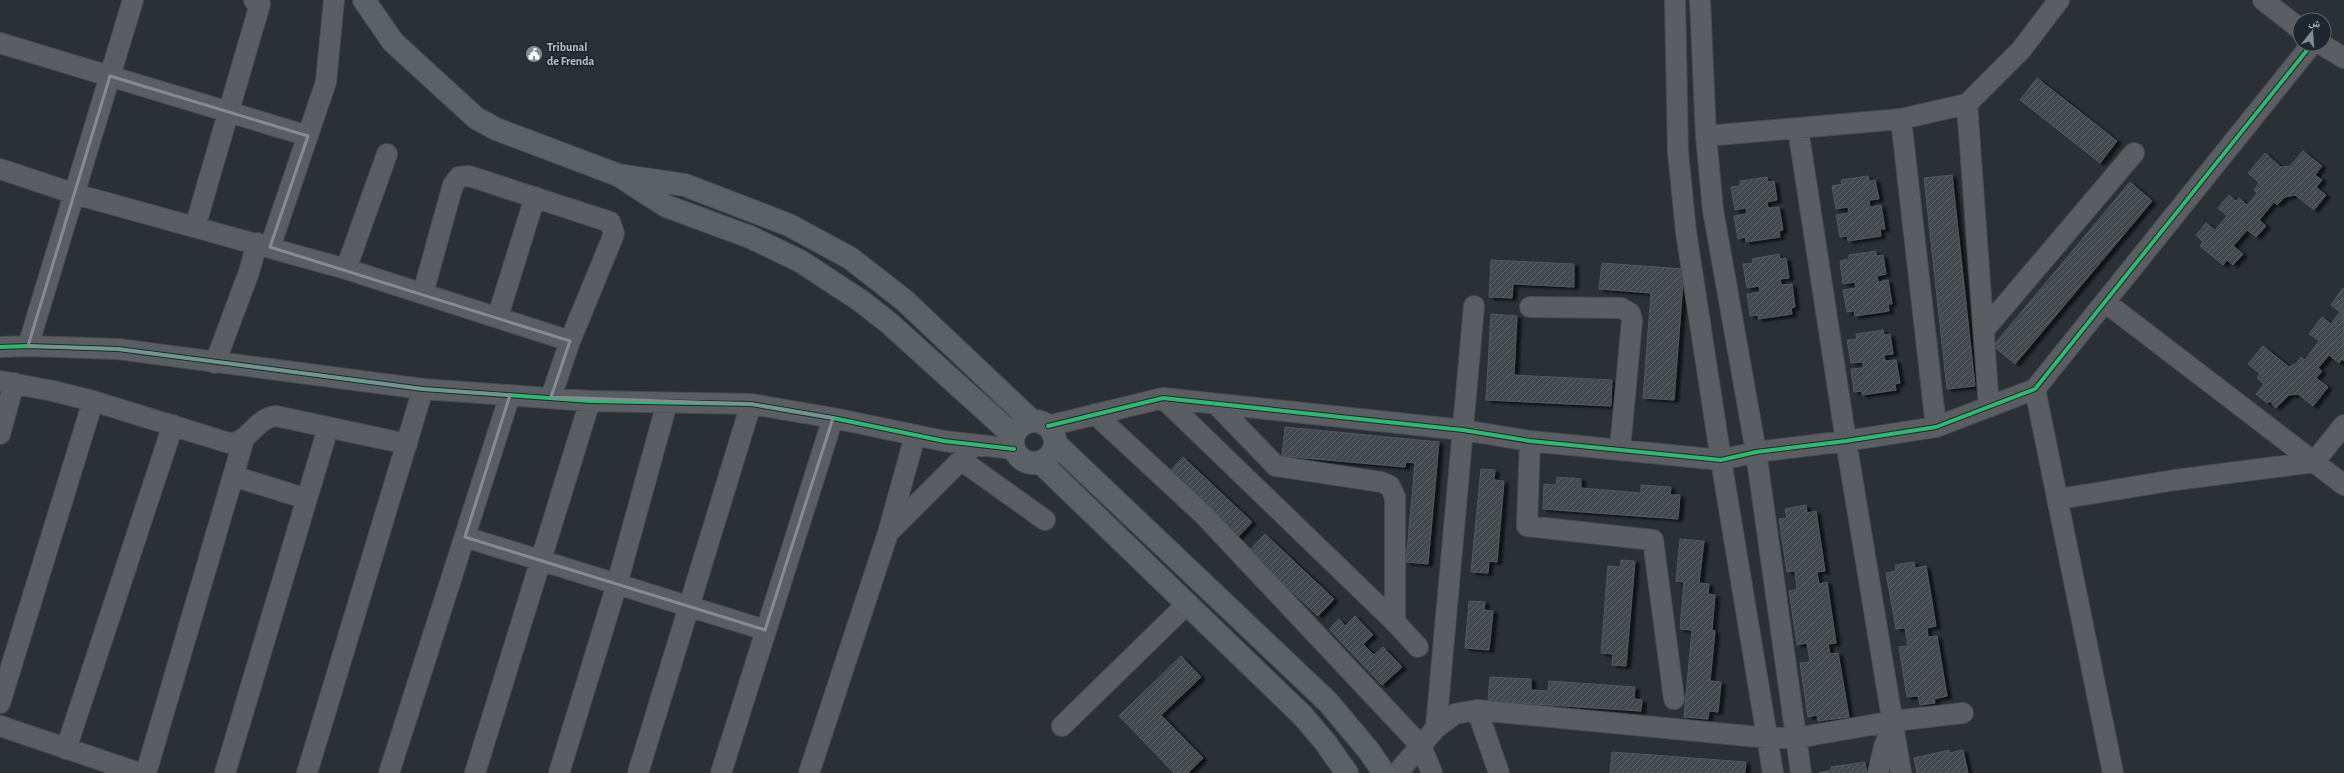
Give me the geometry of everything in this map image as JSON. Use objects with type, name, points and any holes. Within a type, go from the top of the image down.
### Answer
[{"type":"main road","points":[[364,0],[393,42],[476,118],[496,129],[618,175],[685,185],[789,225],[850,258],[904,300],[1045,430],[1328,702],[1369,751],[1384,773]]},
{"type":"main road","points":[[618,175],[666,206],[750,237],[800,261],[829,278],[889,323],[1014,443],[1022,459],[1040,462],[1050,455],[1045,430]]},
{"type":"main road","points":[[1014,443],[1020,426],[1045,430]]},
{"type":"main road","points":[[1040,462],[1188,603],[1303,716],[1325,742],[1347,773]]},
{"type":"street","points":[[28,346],[133,0]]},
{"type":"street","points":[[195,226],[260,4],[254,0]]},
{"type":"street","points":[[215,363],[249,272],[264,245],[308,136],[326,82],[334,0]]},
{"type":"street","points":[[1675,0],[1678,152],[1686,232],[1721,460],[1773,773]]},
{"type":"street","points":[[1700,0],[1706,136],[1713,210],[1756,452],[1801,773]]},
{"type":"street","points":[[1706,136],[1901,119],[1967,104],[2021,50],[2059,0]]},
{"type":"street","points":[[2262,0],[2292,22]]},
{"type":"street","points":[[0,44],[229,111],[308,136]]},
{"type":"street","points":[[2332,51],[2344,58]]},
{"type":"street","points":[[1045,430],[1095,414],[1163,398],[1463,430],[1530,441],[1721,460],[1756,452],[1846,441],[1936,427],[2035,389],[2306,52]]},
{"type":"street","points":[[1967,104],[1989,407]]},
{"type":"street","points":[[1901,119],[1936,427]]},
{"type":"street","points":[[1798,129],[1846,441],[1902,773]]},
{"type":"street","points":[[1984,330],[2134,153]]},
{"type":"street","points":[[346,269],[387,154]]},
{"type":"street","points":[[0,169],[75,194],[264,245],[346,269],[498,316],[570,341]]},
{"type":"street","points":[[423,293],[453,185],[459,177],[469,176],[607,220],[614,229],[570,341],[551,397]]},
{"type":"street","points":[[498,316],[535,197]]},
{"type":"street","points":[[2105,302],[2344,485]]},
{"type":"street","points":[[1436,728],[1474,306]]},
{"type":"street","points":[[1530,306],[1621,308],[1630,313],[1632,320],[1620,449]]},
{"type":"street","points":[[0,347],[28,346],[118,349],[215,363],[423,389],[590,401],[751,404],[833,418],[915,436],[974,445],[1014,443]]},
{"type":"street","points":[[0,434],[7,382],[93,401],[229,443],[244,440]]},
{"type":"street","points":[[307,773],[423,389]]},
{"type":"street","points":[[2035,389],[2059,499],[2113,773]]},
{"type":"street","points":[[389,773],[510,395]]},
{"type":"street","points":[[1163,398],[1395,622],[1418,647]]},
{"type":"street","points":[[0,703],[93,401]]},
{"type":"street","points":[[475,773],[542,561],[590,401]]},
{"type":"street","points":[[559,773],[617,584],[667,403]]},
{"type":"street","points":[[638,773],[751,404]]},
{"type":"street","points":[[1216,404],[1276,466],[1381,482],[1390,486],[1395,496],[1395,622]]},
{"type":"street","points":[[1095,414],[1204,515],[1421,746],[1432,773]]},
{"type":"street","points":[[146,773],[244,440],[261,421],[270,417],[281,416],[328,428],[407,444]]},
{"type":"street","points":[[721,773],[833,418]]},
{"type":"street","points":[[66,749],[173,425]]},
{"type":"street","points":[[2059,499],[2175,480],[2314,462],[2344,425]]},
{"type":"street","points":[[225,773],[328,428]]},
{"type":"street","points":[[809,773],[888,533],[915,436]]},
{"type":"street","points":[[1530,441],[1527,526],[1653,540],[1674,699]]},
{"type":"street","points":[[888,533],[974,445]]},
{"type":"street","points":[[961,460],[1045,520]]},
{"type":"street","points":[[233,476],[307,499]]},
{"type":"street","points":[[465,537],[765,630]]},
{"type":"street","points":[[1062,726],[1188,603]]},
{"type":"street","points":[[1397,773],[1436,728],[1456,714],[1477,710],[1768,738],[1796,738],[1894,721],[1963,713]]},
{"type":"street","points":[[1477,710],[1499,773]]},
{"type":"street","points":[[1878,773],[1884,747],[1894,721]]},
{"type":"street","points":[[0,726],[139,773]]},
{"type":"highlighted area","points":[[110,76],[308,136],[270,247],[570,341],[551,397],[751,404],[833,418],[765,630],[465,537],[510,395],[423,389],[118,349],[28,346]]},
{"type":"building","points":[[2037,78],[2117,141],[2100,163],[2020,100]]},
{"type":"building","points":[[2303,151],[2322,166],[2315,175],[2322,180],[2316,187],[2326,195],[2314,210],[2295,195],[2285,197],[2277,205],[2274,202],[2259,220],[2266,226],[2256,237],[2247,230],[2233,246],[2243,254],[2233,265],[2227,260],[2223,265],[2200,246],[2203,242],[2196,235],[2206,223],[2215,230],[2227,216],[2218,208],[2229,195],[2236,201],[2239,198],[2247,205],[2257,193],[2254,190],[2259,183],[2248,173],[2265,153],[2281,167],[2290,166]]},
{"type":"building","points":[[1952,175],[1975,386],[1947,389],[1924,178]]},
{"type":"building","points":[[1868,176],[1869,181],[1875,180],[1879,199],[1869,200],[1870,207],[1881,205],[1885,229],[1880,229],[1881,236],[1848,241],[1847,236],[1840,237],[1836,215],[1849,213],[1848,207],[1836,209],[1832,186],[1842,184],[1841,180]]},
{"type":"building","points":[[1767,177],[1768,182],[1774,181],[1777,200],[1767,202],[1768,208],[1779,207],[1783,230],[1779,231],[1780,237],[1746,242],[1745,237],[1738,239],[1734,216],[1747,214],[1746,208],[1735,210],[1731,187],[1740,186],[1740,181]]},
{"type":"building","points":[[2130,182],[2152,201],[2015,364],[1993,346]]},
{"type":"building","points":[[1876,251],[1876,256],[1883,255],[1886,274],[1877,276],[1878,282],[1888,280],[1892,304],[1888,304],[1889,311],[1855,316],[1854,311],[1847,312],[1843,290],[1856,288],[1855,282],[1843,284],[1840,261],[1849,259],[1849,255]]},
{"type":"building","points":[[1779,254],[1780,259],[1786,258],[1789,278],[1780,279],[1781,285],[1792,284],[1795,307],[1791,308],[1792,314],[1758,319],[1758,315],[1750,316],[1747,294],[1760,292],[1759,286],[1747,288],[1743,264],[1753,263],[1752,259]]},
{"type":"building","points":[[1491,260],[1574,264],[1574,287],[1513,284],[1512,298],[1489,297]]},
{"type":"building","points":[[1602,263],[1684,269],[1674,400],[1643,398],[1651,293],[1599,289]]},
{"type":"building","points":[[2343,288],[2344,361],[2342,359],[2339,363],[2329,355],[2318,368],[2322,371],[2316,378],[2328,387],[2313,406],[2298,394],[2289,395],[2276,408],[2270,401],[2267,403],[2256,394],[2264,384],[2257,378],[2260,374],[2248,364],[2263,346],[2289,367],[2296,364],[2301,357],[2305,360],[2319,341],[2309,334],[2322,317],[2331,324],[2340,312],[2331,305]]},
{"type":"building","points":[[1491,314],[1517,316],[1514,375],[1612,380],[1611,406],[1486,400]]},
{"type":"building","points":[[1883,330],[1884,335],[1890,334],[1893,354],[1884,355],[1885,361],[1896,360],[1900,383],[1895,384],[1896,390],[1862,395],[1862,391],[1854,392],[1851,369],[1863,368],[1863,362],[1851,363],[1847,340],[1857,339],[1856,334]]},
{"type":"building","points":[[1285,427],[1439,442],[1428,564],[1406,562],[1415,463],[1406,462],[1405,467],[1282,456]]},
{"type":"building","points":[[1183,457],[1252,522],[1236,539],[1167,474]]},
{"type":"building","points":[[1481,469],[1495,470],[1494,480],[1504,481],[1497,562],[1489,561],[1488,573],[1471,572]]},
{"type":"building","points":[[1557,477],[1581,479],[1581,488],[1641,493],[1641,485],[1671,487],[1670,495],[1680,495],[1678,519],[1543,509],[1544,484],[1556,485]]},
{"type":"building","points":[[1806,505],[1807,513],[1816,511],[1825,571],[1817,572],[1819,584],[1827,582],[1836,643],[1828,644],[1830,654],[1838,653],[1849,717],[1818,721],[1817,715],[1808,717],[1800,663],[1810,662],[1807,643],[1797,645],[1789,591],[1797,589],[1795,571],[1787,572],[1779,519],[1787,518],[1785,509]]},
{"type":"building","points":[[1265,534],[1334,599],[1318,616],[1249,551]]},
{"type":"building","points":[[1680,539],[1704,541],[1699,583],[1709,584],[1708,594],[1715,595],[1712,630],[1715,631],[1710,681],[1721,682],[1718,712],[1709,711],[1708,719],[1684,717],[1692,630],[1680,629],[1684,582],[1676,581]]},
{"type":"building","points":[[1621,560],[1635,561],[1626,666],[1612,665],[1613,654],[1601,653],[1608,566],[1620,567]]},
{"type":"building","points":[[1914,562],[1915,568],[1926,566],[1936,626],[1927,628],[1928,637],[1937,636],[1947,696],[1934,699],[1935,703],[1920,705],[1918,696],[1907,697],[1899,647],[1908,646],[1905,628],[1896,629],[1886,573],[1896,571],[1895,565]]},
{"type":"building","points":[[1469,601],[1485,602],[1484,610],[1493,611],[1489,650],[1465,648]]},
{"type":"building","points":[[1355,616],[1373,635],[1363,644],[1374,655],[1383,647],[1402,667],[1382,685],[1329,629],[1339,619],[1345,626]]},
{"type":"building","points":[[1181,656],[1201,677],[1161,715],[1203,758],[1188,773],[1174,773],[1119,716]]},
{"type":"building","points":[[1490,677],[1531,679],[1531,690],[1548,691],[1549,681],[1635,687],[1634,699],[1642,700],[1641,711],[1488,701]]},
{"type":"building","points":[[1949,750],[1949,753],[1963,750],[1968,773],[1917,773],[1914,758]]},
{"type":"building","points":[[1612,752],[1746,762],[1745,773],[1610,773]]},
{"type":"building","points":[[1865,762],[1867,773],[1819,773],[1831,770],[1831,767]]},
{"type":"cycle path","points":[[1048,426],[1163,398],[1463,430],[1530,441],[1721,460],[1756,452],[1846,441],[1936,427],[2035,389],[2306,52]]},
{"type":"cycle path","points":[[0,347],[28,346],[118,349],[423,389],[590,401],[751,404],[833,418],[944,441],[1014,449]]},
{"type":"place","name":"Tribunal de Frenda","points":[[534,54]]}]
